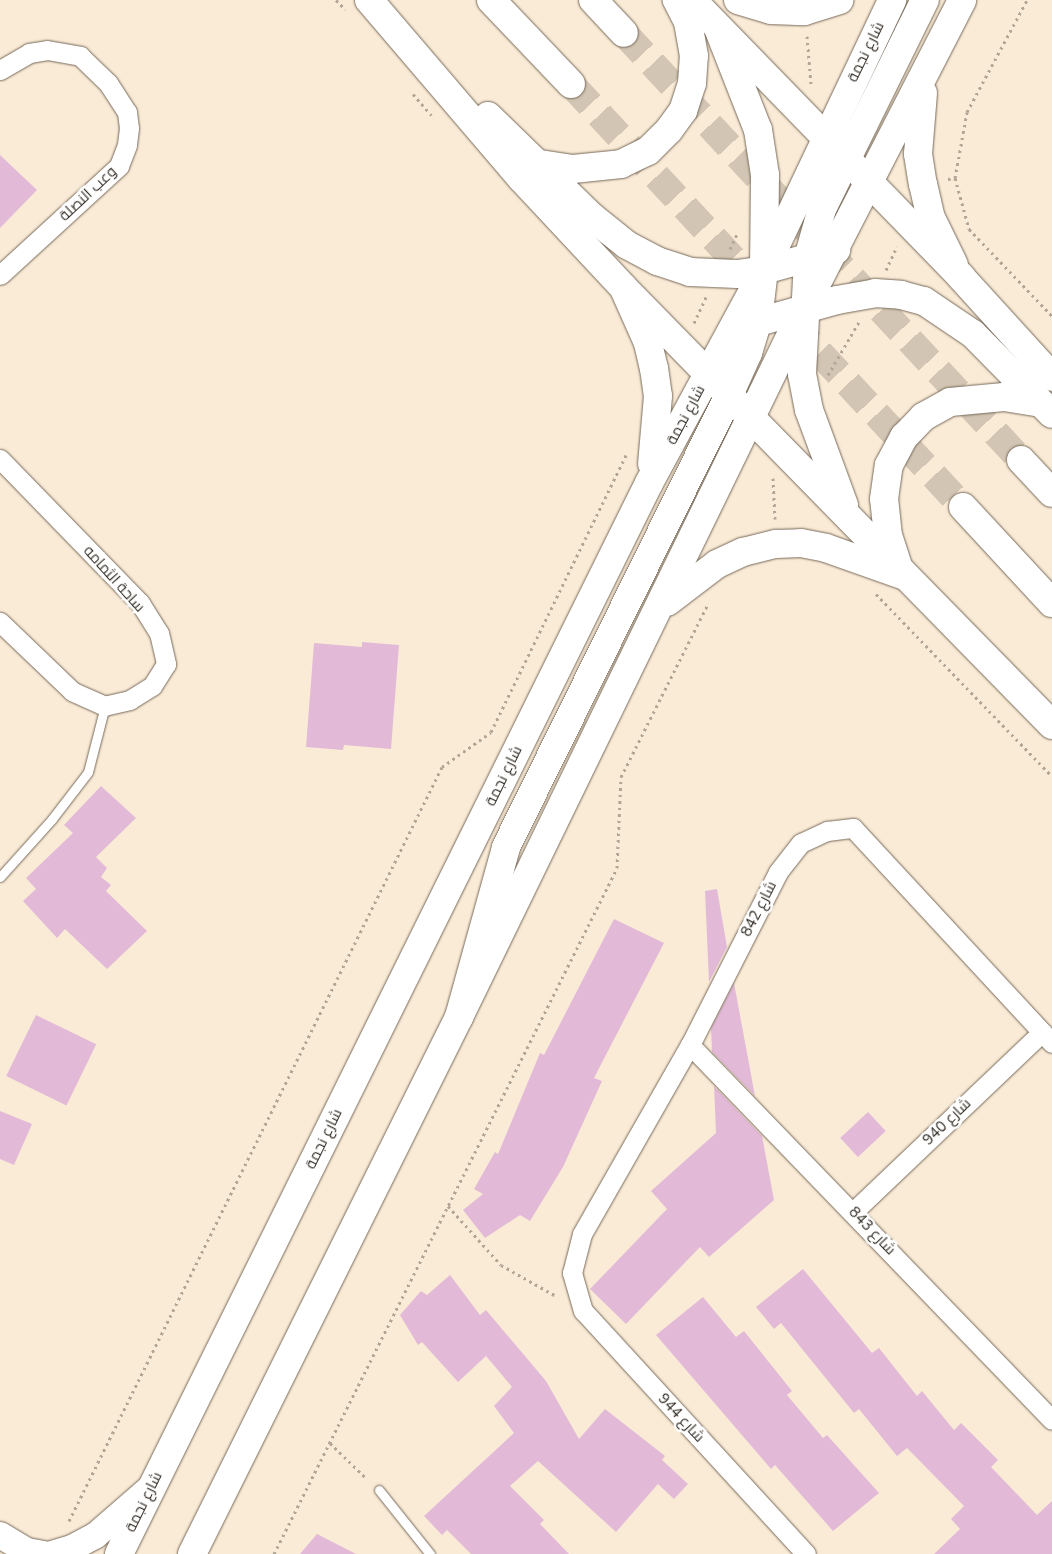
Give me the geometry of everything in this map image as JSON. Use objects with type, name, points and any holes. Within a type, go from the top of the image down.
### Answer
[{"type":"main road","points":[[369,0],[396,29],[522,179],[902,575],[1052,725]]},
{"type":"main road","points":[[491,0],[571,84]]},
{"type":"main road","points":[[593,0],[624,33]]},
{"type":"main road","points":[[540,164],[573,169],[621,164],[648,151],[669,130],[683,111],[692,83],[694,56],[688,22],[676,0]]},
{"type":"main road","points":[[692,0],[824,139],[962,277],[1052,377]]},
{"type":"main road","points":[[738,0],[771,10],[804,11],[839,0]]},
{"type":"main road","name":"شارع نجمة","points":[[764,270],[824,139],[892,0]]},
{"type":"main road","points":[[852,522],[834,484],[809,410],[802,374],[808,258],[822,209],[925,0]]},
{"type":"main road","points":[[192,1554],[459,1017],[804,308],[836,250],[962,0]]},
{"type":"main road","points":[[459,1017],[506,847],[730,395],[748,353],[746,325],[764,270],[765,175],[758,130],[718,28]]},
{"type":"main road","points":[[396,29],[540,164],[592,217],[627,245],[690,272],[718,274],[764,270],[836,250]]},
{"type":"main road","points":[[932,60],[918,122],[918,154],[931,218],[962,277]]},
{"type":"main road","points":[[624,287],[648,344],[658,396],[649,483]]},
{"type":"main road","points":[[746,325],[804,308],[875,293],[901,295],[924,301],[948,314],[974,334],[1046,409]]},
{"type":"main road","name":"شارع نجمة","points":[[119,1554],[649,483],[708,374],[746,325]]},
{"type":"main road","points":[[902,575],[888,536],[884,499],[889,465],[904,437],[923,417],[950,402],[1004,397],[1046,409]]},
{"type":"main road","points":[[1021,460],[1052,493]]},
{"type":"main road","points":[[963,507],[1052,604]]},
{"type":"main road","points":[[658,610],[717,564],[743,552],[776,544],[801,543],[826,548],[902,575]]},
{"type":"street","name":"وعب النصلة","points":[[0,70],[29,53],[47,50],[80,56],[96,69],[126,112],[127,145],[119,166],[0,275]]},
{"type":"street","name":"ساحة الثمامه","points":[[0,459],[140,603],[159,633],[166,664],[152,686],[130,700],[105,706]]},
{"type":"street","points":[[0,622],[72,691],[105,706]]},
{"type":"street","name":"شارع 842","points":[[572,1273],[582,1234],[690,1045],[778,872],[801,843],[827,831],[853,828],[1047,1037]]},
{"type":"street","name":"شارع 940","points":[[853,1212],[1047,1037]]},
{"type":"street","name":"شارع 843","points":[[690,1045],[1052,1420]]},
{"type":"street","name":"شارع 944","points":[[572,1273],[582,1311],[806,1554]]},
{"type":"street","points":[[52,1554],[72,1548],[95,1536],[119,1518],[153,1485]]},
{"type":"street","points":[[0,1536],[27,1551],[44,1554]]},
{"type":"lane","points":[[0,877],[52,819],[88,772],[105,706]]},
{"type":"lane","points":[[379,1490],[430,1554]]},
{"type":"path","points":[[1027,0],[967,112],[955,178],[969,228],[1052,316]]},
{"type":"path","points":[[923,184],[955,178]]},
{"type":"path","points":[[828,377],[875,293],[908,223]]},
{"type":"path","points":[[682,346],[742,224]]},
{"type":"path","points":[[66,1525],[442,767],[491,732],[628,451]]},
{"type":"path","points":[[874,593],[1052,776]]},
{"type":"path","points":[[274,1554],[617,868],[621,777],[712,597]]},
{"type":"path","points":[[448,1206],[501,1265],[582,1311]]},
{"type":"path","points":[[330,1443],[379,1490]]},
{"type":"building","points":[[0,155],[37,190],[0,228]]},
{"type":"building","points":[[362,642],[399,645],[391,749],[344,745],[343,750],[306,747],[314,643],[362,647]]},
{"type":"building","points":[[101,786],[136,818],[96,857],[107,868],[101,877],[111,885],[106,891],[147,931],[107,969],[65,929],[57,938],[23,901],[36,889],[26,878],[73,833],[64,825]]},
{"type":"building","points":[[717,889],[727,947],[709,982],[705,891]]},
{"type":"building","points":[[614,919],[664,943],[594,1078],[602,1081],[563,1167],[530,1221],[520,1215],[485,1238],[463,1210],[483,1194],[474,1189],[495,1152],[498,1154],[540,1053],[544,1055]]},
{"type":"building","points":[[734,983],[755,1096],[712,1052],[711,1028]]},
{"type":"building","points":[[36,1015],[96,1044],[66,1105],[6,1076]]},
{"type":"building","points":[[714,1086],[762,1136],[774,1200],[709,1257],[700,1247],[626,1324],[590,1289],[667,1209],[651,1191],[716,1133]]},
{"type":"building","points":[[0,1111],[32,1124],[14,1165],[0,1159]]},
{"type":"building","points":[[868,1112],[886,1131],[858,1157],[840,1138]]},
{"type":"building","points":[[803,1269],[872,1353],[879,1348],[917,1396],[922,1391],[954,1430],[961,1423],[998,1460],[991,1467],[1037,1515],[1052,1501],[1052,1554],[934,1554],[960,1529],[951,1519],[964,1506],[907,1448],[897,1456],[859,1409],[854,1413],[781,1323],[774,1329],[756,1307]]},
{"type":"building","points":[[450,1275],[480,1315],[486,1310],[546,1381],[579,1439],[605,1409],[665,1456],[662,1460],[688,1484],[674,1499],[658,1484],[616,1532],[538,1461],[510,1486],[544,1520],[540,1524],[569,1554],[471,1554],[447,1530],[442,1535],[424,1516],[514,1433],[494,1406],[512,1387],[486,1356],[458,1382],[422,1342],[418,1345],[400,1315],[421,1291],[427,1295]]},
{"type":"building","points":[[703,1297],[736,1337],[744,1331],[792,1391],[787,1395],[823,1438],[827,1435],[879,1493],[833,1531],[775,1465],[771,1469],[656,1335]]},
{"type":"building","points":[[317,1534],[356,1554],[300,1554]]},
{"type":"tunnel","points":[[624,33],[1021,460]]},
{"type":"tunnel","points":[[571,84],[759,287]]},
{"type":"tunnel","points":[[791,322],[963,507]]}]
